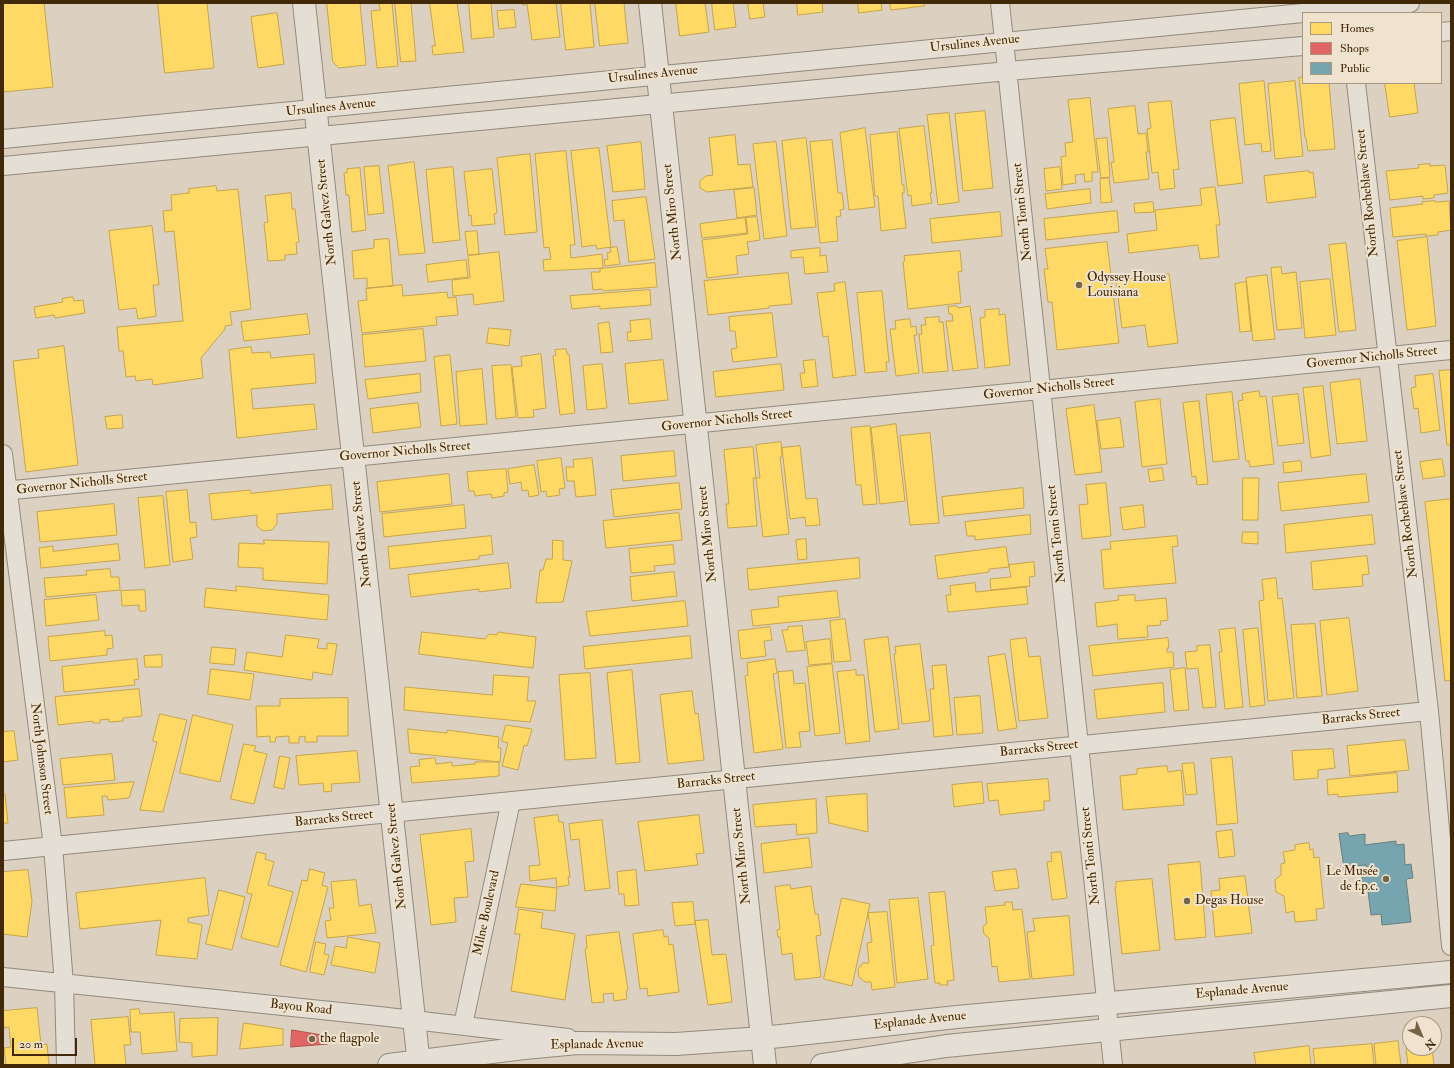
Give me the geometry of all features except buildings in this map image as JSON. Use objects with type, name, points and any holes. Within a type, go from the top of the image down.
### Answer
[{"type":"street","name":"North Galvez Street","points":[[304,3],[419,1063]]},
{"type":"street","name":"North Miro Street","points":[[650,3],[765,1065]]},
{"type":"street","name":"North Tonti Street","points":[[1000,3],[1114,1065]]},
{"type":"street","name":"Ursulines Avenue","points":[[1312,12],[1410,3]]},
{"type":"street","name":"Ursulines Avenue","points":[[3,139],[1302,13]]},
{"type":"street","name":"Ursulines Avenue","points":[[3,166],[1008,70],[1302,46]]},
{"type":"street","name":"North Rocheblave Street","points":[[1356,84],[1429,711],[1451,946]]},
{"type":"street","name":"Governor Nicholls Street","points":[[5,491],[1451,350]]},
{"type":"street","name":"North Johnson Street","points":[[3,454],[5,491],[53,846],[64,984],[66,1065]]},
{"type":"street","name":"Barracks Street","points":[[3,851],[1429,711]]},
{"type":"street","name":"Milne Boulevard","points":[[463,1025],[510,801]]},
{"type":"street","name":"Esplanade Avenue","points":[[388,1065],[419,1063],[524,1048],[598,1042],[676,1044],[762,1038],[965,1016],[1451,972]]},
{"type":"street","name":"Bayou Road","points":[[3,977],[463,1025],[598,1042]]},
{"type":"street","name":"Esplanade Avenue","points":[[822,1065],[946,1046],[1451,996]]},
{"type":"place","name":"Odyssey House Louisiana","points":[[1079,285]]},
{"type":"place","name":"Le Musée de f.p.c.","points":[[1386,879]]},
{"type":"place","name":"Degas House","points":[[1187,901]]},
{"type":"place","name":"the flagpole","points":[[312,1039]]}]
